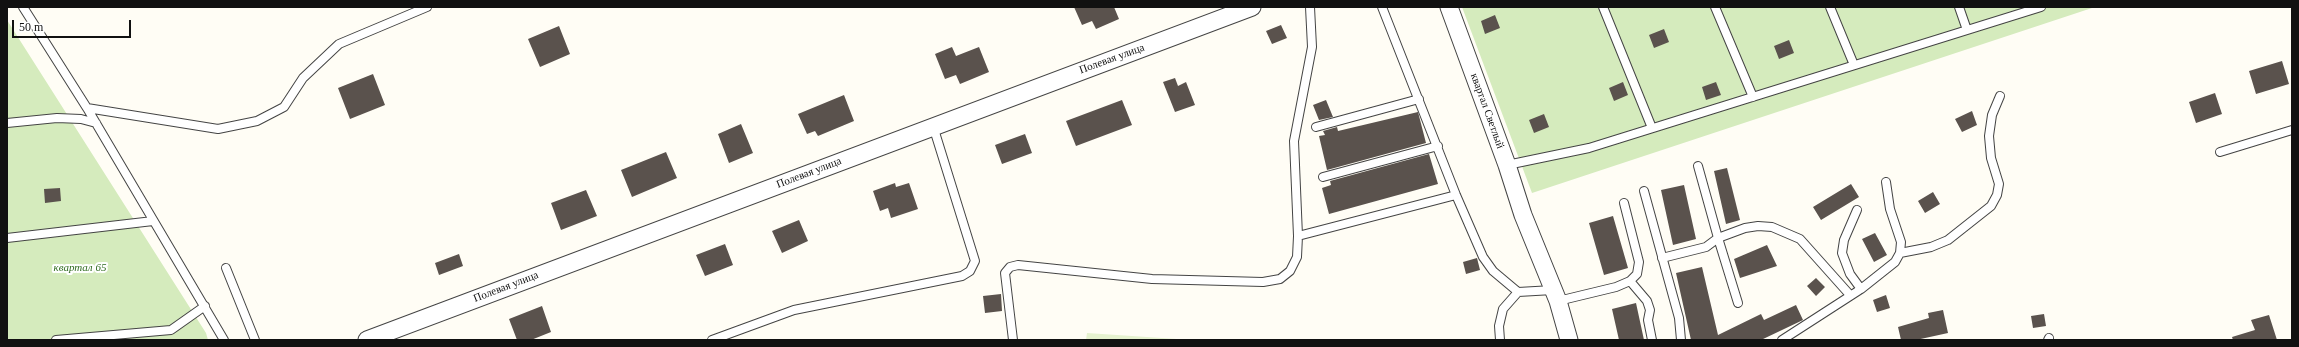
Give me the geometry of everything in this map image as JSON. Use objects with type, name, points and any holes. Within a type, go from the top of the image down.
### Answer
[{"type":"street","name":"Полевая улица","points":[[367,340],[1252,7]]},
{"type":"street","name":"квартал Светлый","points":[[1449,7],[1507,165],[1523,215],[1556,296],[1569,340]]},
{"type":"lane","points":[[23,7],[87,108],[224,340]]},
{"type":"lane","points":[[87,108],[218,129],[257,121],[284,107],[303,78],[338,44],[427,7]]},
{"type":"lane","points":[[1013,340],[1005,272],[1010,267],[1018,265],[1152,279],[1263,282],[1280,279],[1290,271],[1297,257],[1298,236],[1294,141],[1312,47],[1310,7]]},
{"type":"lane","points":[[1382,7],[1456,195],[1483,257],[1492,271],[1518,292],[1556,296],[1616,287],[1630,281],[1637,274],[1640,262],[1624,203]]},
{"type":"lane","points":[[1603,7],[1652,128]]},
{"type":"lane","points":[[1716,7],[1753,97]]},
{"type":"lane","points":[[1830,7],[1854,65]]},
{"type":"lane","points":[[1959,7],[1968,30]]},
{"type":"lane","points":[[1507,165],[1589,148],[2041,7]]},
{"type":"lane","points":[[1900,253],[1930,247],[1948,240],[1991,206],[1998,194],[1999,184],[1991,158],[1989,136],[1992,115],[2000,96]]},
{"type":"lane","points":[[1316,126],[1419,99]]},
{"type":"lane","points":[[7,123],[57,118],[81,119],[96,123]]},
{"type":"lane","points":[[712,340],[794,310],[962,276],[970,272],[975,261],[933,126]]},
{"type":"lane","points":[[2220,152],[2292,130]]},
{"type":"lane","points":[[1323,176],[1438,146]]},
{"type":"lane","points":[[1698,166],[1738,303]]},
{"type":"lane","points":[[1782,340],[1861,289],[1895,262],[1900,253],[1901,242],[1890,209],[1886,182]]},
{"type":"lane","points":[[1644,192],[1679,318],[1682,340]]},
{"type":"lane","points":[[1298,236],[1456,195]]},
{"type":"lane","points":[[1857,210],[1844,240],[1842,253],[1850,274],[1861,289]]},
{"type":"lane","points":[[7,238],[153,221]]},
{"type":"lane","points":[[1662,258],[1706,247],[1718,238],[1745,228],[1758,226],[1772,227],[1800,239],[1850,295]]},
{"type":"lane","points":[[226,268],[255,340]]},
{"type":"lane","points":[[1630,281],[1647,301],[1650,310],[1648,320],[1652,340]]},
{"type":"lane","points":[[1500,340],[1498,326],[1503,309],[1518,292]]},
{"type":"lane","points":[[56,340],[171,330],[205,306]]},
{"type":"green space","points":[[1462,7],[2095,7],[1532,193]]},
{"type":"green space","name":"квартал 65","points":[[7,20],[206,333],[208,340],[7,340]]},
{"type":"green space","points":[[1087,333],[1192,340],[1086,340]]},
{"type":"building","points":[[1074,7],[1114,7],[1119,19],[1096,29],[1092,21],[1082,25]]},
{"type":"building","points":[[1495,15],[1500,28],[1485,34],[1481,21]]},
{"type":"building","points":[[1281,25],[1287,38],[1272,44],[1266,31]]},
{"type":"building","points":[[559,26],[570,54],[540,67],[528,39]]},
{"type":"building","points":[[1664,29],[1669,42],[1654,48],[1649,35]]},
{"type":"building","points":[[1789,40],[1794,53],[1779,59],[1774,46]]},
{"type":"building","points":[[952,47],[956,56],[979,47],[989,72],[960,84],[956,75],[945,79],[935,54]]},
{"type":"building","points":[[2282,61],[2289,84],[2256,94],[2249,71]]},
{"type":"building","points":[[373,74],[385,105],[350,119],[338,88]]},
{"type":"building","points":[[1175,78],[1178,86],[1186,82],[1195,105],[1175,112],[1163,82]]},
{"type":"building","points":[[1623,82],[1628,95],[1614,101],[1609,88]]},
{"type":"building","points":[[1716,82],[1721,95],[1706,100],[1702,87]]},
{"type":"building","points":[[2215,93],[2222,114],[2196,123],[2189,102]]},
{"type":"building","points":[[844,95],[854,121],[818,136],[815,131],[807,134],[798,114]]},
{"type":"building","points":[[1122,100],[1132,125],[1076,146],[1066,121]]},
{"type":"building","points":[[1326,100],[1333,117],[1319,120],[1313,105]]},
{"type":"building","points":[[1972,111],[1977,125],[1962,132],[1955,119]]},
{"type":"building","points":[[1418,112],[1426,143],[1327,170],[1319,136],[1325,135],[1323,131],[1337,127],[1338,131]]},
{"type":"building","points":[[1544,114],[1549,127],[1534,133],[1529,120]]},
{"type":"building","points":[[741,124],[753,153],[729,163],[718,134]]},
{"type":"building","points":[[1025,134],[1032,153],[1002,164],[995,145]]},
{"type":"building","points":[[666,152],[677,178],[632,197],[621,170]]},
{"type":"building","points":[[1429,154],[1438,184],[1329,214],[1322,188],[1331,185],[1330,181]]},
{"type":"building","points":[[1727,168],[1740,220],[1726,224],[1714,171]]},
{"type":"building","points":[[895,183],[896,187],[909,183],[918,209],[891,218],[888,208],[880,211],[873,191]]},
{"type":"building","points":[[1851,184],[1859,197],[1821,220],[1813,207]]},
{"type":"building","points":[[1684,185],[1696,239],[1673,245],[1661,190]]},
{"type":"building","points":[[60,188],[61,201],[45,203],[44,189]]},
{"type":"building","points":[[586,190],[597,216],[561,230],[551,203]]},
{"type":"building","points":[[1933,192],[1940,204],[1925,213],[1918,201]]},
{"type":"building","points":[[1613,216],[1628,268],[1604,275],[1589,223]]},
{"type":"building","points":[[799,220],[808,241],[782,253],[772,231]]},
{"type":"building","points":[[1875,233],[1887,255],[1874,262],[1862,239]]},
{"type":"building","points":[[725,244],[733,265],[705,276],[696,255]]},
{"type":"building","points":[[1767,245],[1777,266],[1740,278],[1734,259]]},
{"type":"building","points":[[459,254],[463,266],[439,275],[435,263]]},
{"type":"building","points":[[1477,258],[1480,270],[1466,274],[1463,262]]},
{"type":"building","points":[[1702,267],[1718,335],[1761,314],[1764,320],[1796,305],[1803,320],[1761,340],[1691,340],[1676,273]]},
{"type":"building","points":[[1816,278],[1825,287],[1816,296],[1807,286]]},
{"type":"building","points":[[1001,294],[1002,311],[985,313],[983,296]]},
{"type":"building","points":[[1886,295],[1890,308],[1877,312],[1873,300]]},
{"type":"building","points":[[1636,303],[1644,340],[1619,340],[1612,309]]},
{"type":"building","points":[[542,306],[551,332],[531,340],[517,340],[509,319]]},
{"type":"building","points":[[1943,310],[1948,333],[1916,340],[1901,340],[1898,327],[1929,318],[1928,313]]},
{"type":"building","points":[[2044,314],[2046,326],[2033,328],[2031,316]]},
{"type":"building","points":[[2269,315],[2277,340],[2233,340],[2232,337],[2255,330],[2251,320]]}]
